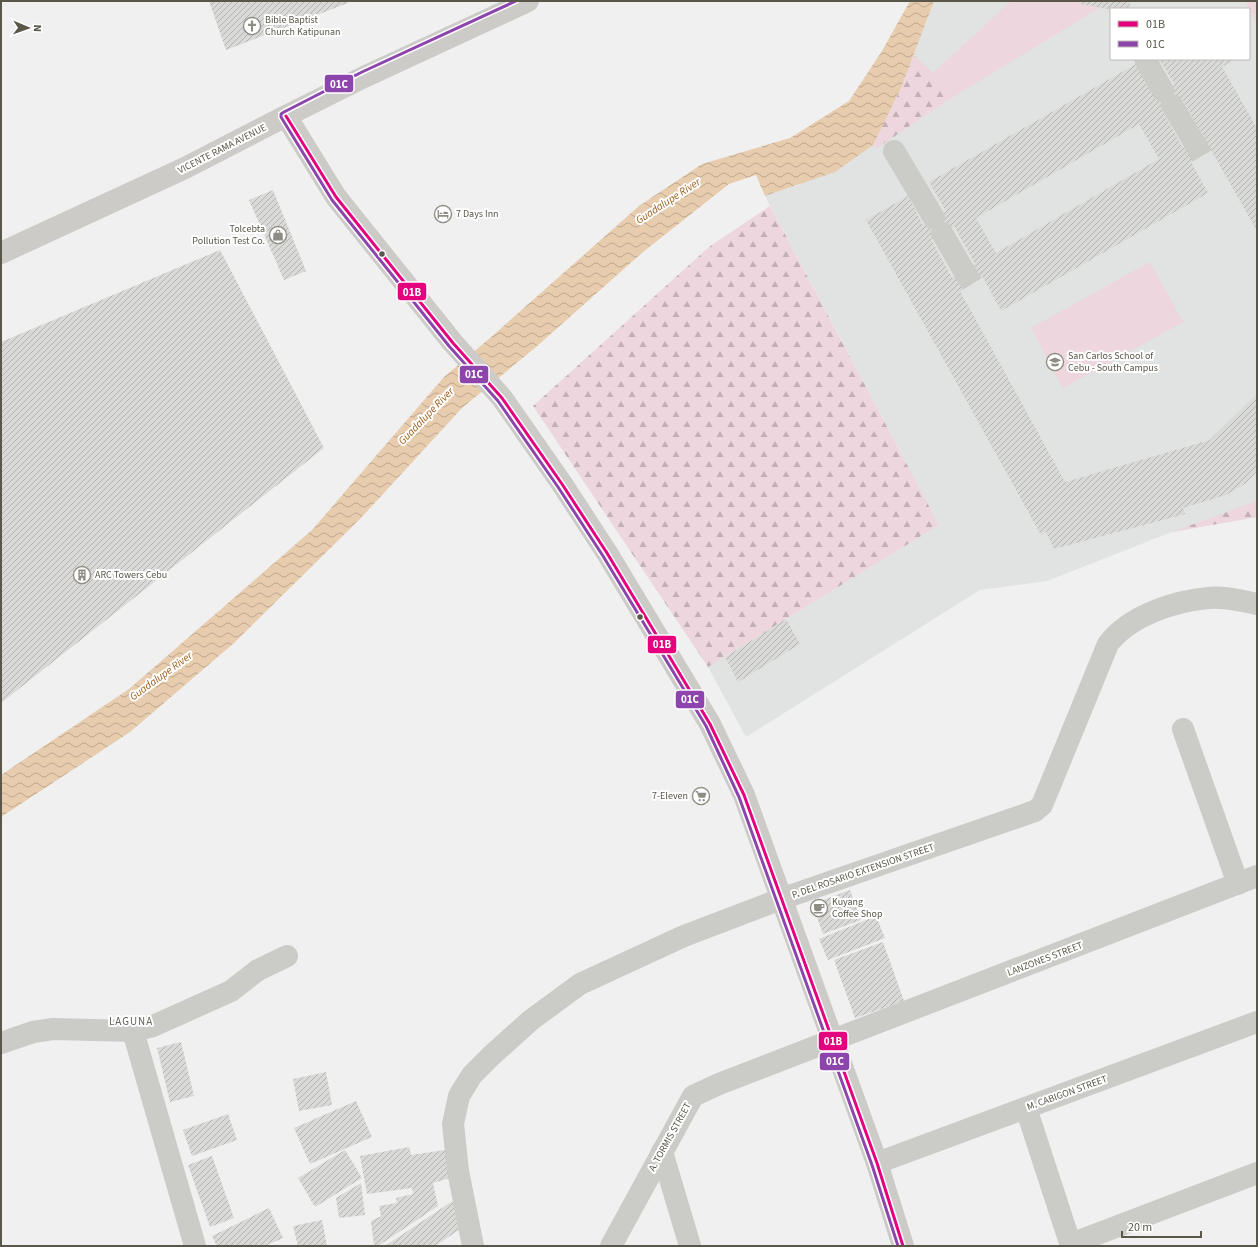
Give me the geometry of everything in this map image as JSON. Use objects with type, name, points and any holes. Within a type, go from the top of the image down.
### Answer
[{"type":"street","name":"VICENTE RAMA AVENUE","points":[[1,253],[185,168],[364,77],[528,1]]},
{"type":"street","points":[[1146,60],[1194,142]]},
{"type":"street","points":[[286,116],[336,197],[452,343],[502,398],[562,484],[600,541],[710,724],[744,795],[877,1163],[903,1246]]},
{"type":"street","points":[[894,151],[964,271]]},
{"type":"street","name":"P. DEL ROSARIO EXTENSION STREET","points":[[469,1244],[458,1171],[453,1124],[459,1096],[472,1075],[531,1020],[580,984],[684,936],[781,899],[1035,811],[1042,804],[1108,644],[1114,636],[1142,616],[1171,606],[1209,597],[1233,599],[1257,604]]},
{"type":"street","points":[[1183,729],[1247,880]]},
{"type":"street","name":"LANZONES STREET","points":[[832,1041],[1247,880]]},
{"type":"street","points":[[1,1043],[33,1032],[53,1029],[133,1031],[153,1026],[230,991],[258,970],[286,956]]},
{"type":"street","name":"M. CABIGON STREET","points":[[877,1163],[1257,1022]]},
{"type":"street","points":[[133,1031],[195,1246]]},
{"type":"street","name":"A. TORMIS STREET","points":[[611,1246],[693,1096],[719,1084],[832,1041]]},
{"type":"street","points":[[1026,1108],[1071,1245],[1257,1173]]},
{"type":"street","points":[[662,1152],[690,1246]]},
{"type":"shaded area","name":"San Carlos School of Cebu - South Campus","points":[[934,1],[1257,1],[1257,517],[1172,532],[1047,581],[980,590],[746,737],[708,667],[939,525],[765,196],[802,184],[901,87]]},
{"type":"green space","points":[[1011,1],[1082,1],[1082,4],[1099,8],[950,99],[933,73]]},
{"type":"green space","points":[[1245,1],[1257,1],[1257,23],[1250,8]]},
{"type":"green space","points":[[914,55],[933,73],[950,99],[877,148],[873,145],[901,88]]},
{"type":"green space","points":[[770,206],[939,525],[708,667],[533,406],[709,247]]},
{"type":"green space","points":[[1150,262],[1183,322],[1063,388],[1031,328]]},
{"type":"green space","points":[[1257,501],[1257,517],[1172,532]]},
{"type":"water","name":"Guadalupe River","points":[[910,1],[934,1],[901,88],[873,145],[835,172],[765,196],[756,175],[729,184],[643,252],[536,347],[462,408],[360,519],[234,643],[130,732],[1,817],[1,775],[129,689],[312,530],[444,377],[639,206],[702,164],[790,138],[849,101],[882,51]]},
{"type":"building","name":"Bible Baptist Church Katipunan","points":[[209,1],[347,1],[348,3],[226,50]]},
{"type":"building","points":[[1082,1],[1130,1],[1129,8],[1110,8],[1110,10],[1081,4]]},
{"type":"building","points":[[1160,60],[1235,60],[1222,67],[1257,128],[1257,231],[1211,150],[1191,162],[1208,193],[1001,311],[983,277],[960,291],[1065,482],[1210,440],[1257,394],[1257,471],[1246,483],[1226,495],[1183,508],[1185,514],[1054,549],[1046,532],[1041,535],[866,220],[908,196],[923,225],[946,211],[929,182],[1136,64],[1163,91],[1175,85]],"holes":[[[1182,99],[1203,136],[1183,148],[1162,110]],[[1139,124],[1159,159],[996,253],[976,218]],[[954,226],[975,264],[952,278],[931,239]]]},
{"type":"building","name":"Tolcebta Pollution Test Co.","points":[[273,190],[306,271],[284,280],[249,200]]},
{"type":"building","name":"ARC Towers Cebu","points":[[220,250],[324,448],[1,703],[1,342]]},
{"type":"building","points":[[786,619],[800,644],[738,682],[725,657]]},
{"type":"building","points":[[850,890],[861,920],[823,934],[812,904]]},
{"type":"building","points":[[876,916],[885,938],[828,960],[819,939]]},
{"type":"building","points":[[883,942],[904,1001],[855,1018],[834,960]]},
{"type":"building","points":[[181,1042],[194,1096],[170,1102],[157,1048]]},
{"type":"building","points":[[326,1072],[332,1105],[299,1111],[293,1079]]},
{"type":"building","points":[[356,1101],[372,1137],[310,1164],[294,1128]]},
{"type":"building","points":[[228,1114],[237,1140],[192,1156],[183,1130]]},
{"type":"building","points":[[409,1147],[411,1155],[445,1150],[450,1178],[433,1183],[438,1206],[378,1246],[374,1246],[371,1221],[381,1216],[379,1206],[397,1203],[396,1198],[413,1194],[412,1188],[367,1194],[360,1156]]},
{"type":"building","points":[[345,1150],[362,1178],[315,1207],[298,1178]]},
{"type":"building","points":[[212,1156],[234,1218],[210,1227],[188,1165]]},
{"type":"building","points":[[361,1183],[365,1215],[339,1218],[336,1198]]},
{"type":"building","points":[[454,1200],[462,1228],[435,1246],[385,1246]]},
{"type":"building","points":[[269,1208],[283,1238],[265,1246],[217,1246],[212,1236]]},
{"type":"building","points":[[322,1220],[327,1246],[298,1246],[293,1226]]},
{"type":"tunnel","points":[[1194,142],[1202,156]]},
{"type":"tunnel","points":[[964,271],[972,284]]},
{"type":"transit line","name":"01C","points":[[516,1],[362,72],[284,112],[281,114],[281,117],[332,200],[449,346],[498,401],[558,487],[603,556],[706,726],[739,797],[872,1165],[898,1246]]},
{"type":"transit line","name":"01B","points":[[286,116],[336,197],[453,343],[502,398],[562,484],[607,553],[710,724],[744,795],[877,1163],[903,1246]]},
{"type":"place","name":"Bible Baptist Church Katipunan","points":[[252,26]]},
{"type":"place","name":"7 Days Inn","points":[[443,214]]},
{"type":"place","name":"Tolcebta Pollution Test Co.","points":[[278,235]]},
{"type":"place","name":"San Carlos School of Cebu - South Campus","points":[[1055,362]]},
{"type":"place","name":"ARC Towers Cebu","points":[[82,575]]},
{"type":"place","name":"7-Eleven","points":[[701,796]]},
{"type":"place","name":"Kuyang Coffee Shop","points":[[819,908]]},
{"type":"district","name":"LAGUNA","points":[[131,1021]]}]
